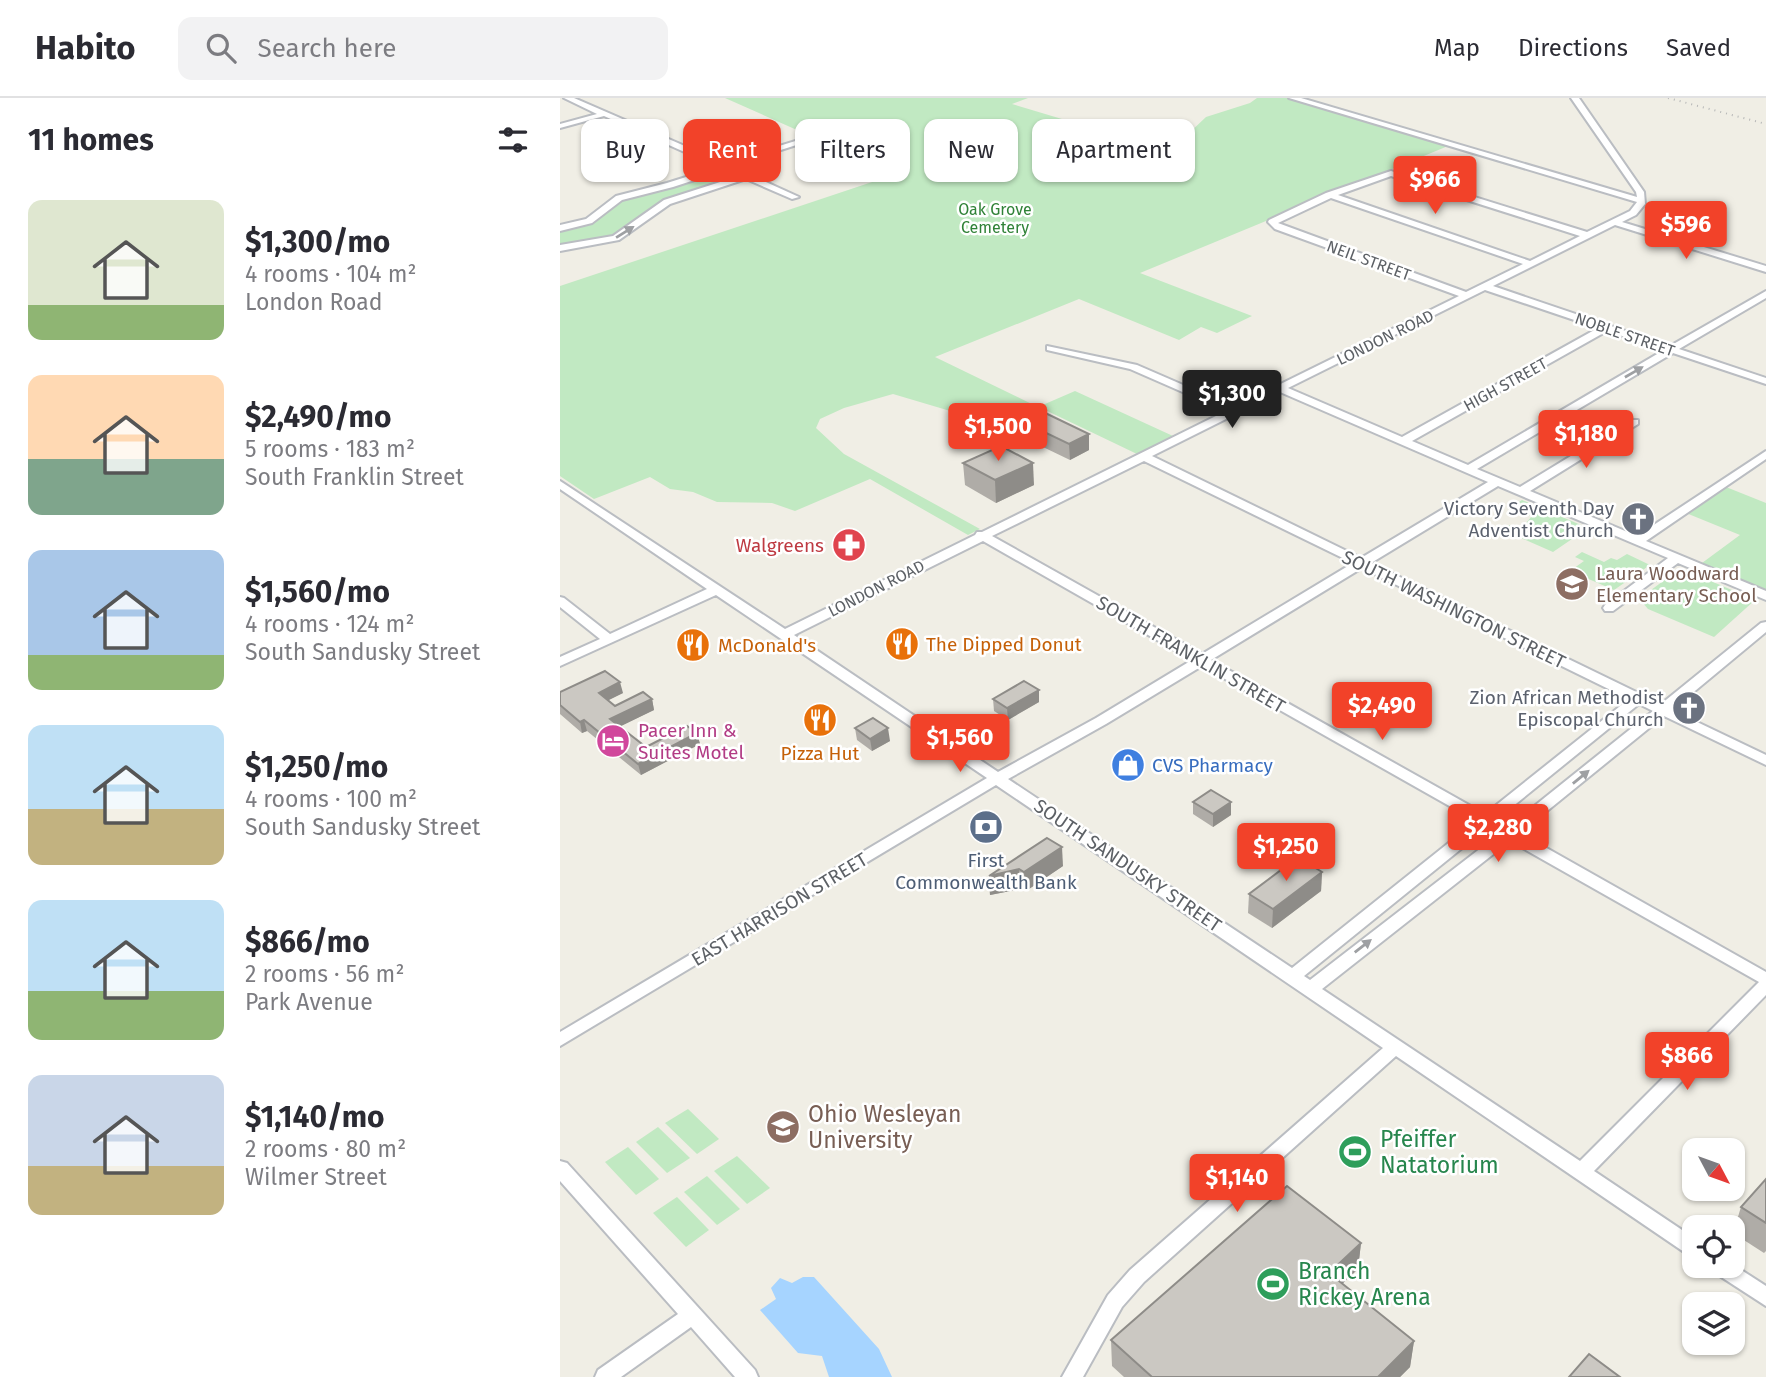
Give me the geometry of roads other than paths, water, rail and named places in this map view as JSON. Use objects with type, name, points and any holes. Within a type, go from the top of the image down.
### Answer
[{"type":"street","points":[[568,98],[683,148]]},
{"type":"street","points":[[1293,98],[1642,201]]},
{"type":"street","points":[[1575,98],[1633,182],[1642,201]]},
{"type":"street","points":[[560,126],[604,114]]},
{"type":"street","points":[[1329,195],[1391,173],[1589,236]]},
{"type":"street","points":[[560,228],[589,221],[613,201],[625,196],[683,180]]},
{"type":"street","points":[[560,248],[615,238],[667,202],[729,182]]},
{"type":"street","points":[[761,182],[795,197]]},
{"type":"street","points":[[1329,195],[1531,264]]},
{"type":"street","name":"NEIL STREET","points":[[1329,195],[1272,222],[1278,227],[1468,296]]},
{"type":"street","name":"LONDON ROAD","points":[[786,634],[981,535],[1616,223],[1637,210],[1642,201]]},
{"type":"street","points":[[1616,223],[1766,269]]},
{"type":"street","name":"NOBLE STREET","points":[[1485,287],[1766,381]]},
{"type":"street","points":[[1469,469],[1766,294]]},
{"type":"street","name":"HIGH STREET","points":[[1404,441],[1606,328]]},
{"type":"street","points":[[1051,348],[1133,368],[1234,411]]},
{"type":"street","points":[[1280,389],[1766,596]]},
{"type":"street","points":[[1522,491],[1634,422]]},
{"type":"street","points":[[1639,541],[1766,454]]},
{"type":"street","name":"SOUTH WASHINGTON STREET","points":[[1143,456],[1766,761]]},
{"type":"street","name":"EAST HARRISON STREET","points":[[560,1040],[1497,481]]},
{"type":"street","name":"SOUTH SANDUSKY STREET","points":[[560,484],[1682,1240]]},
{"type":"street","name":"SOUTH FRANKLIN STREET","points":[[981,535],[1766,979]]},
{"type":"street","points":[[1609,608],[1676,558]]},
{"type":"street","points":[[560,662],[718,589]]},
{"type":"street","points":[[560,601],[609,640]]},
{"type":"street","points":[[1310,989],[1766,626]]},
{"type":"street","points":[[1292,977],[1637,699]]},
{"type":"street","points":[[1581,1172],[1766,985]]},
{"type":"street","points":[[1072,1377],[1115,1301],[1137,1276],[1395,1046]]},
{"type":"street","points":[[560,1168],[748,1377]]},
{"type":"street","points":[[1738,1278],[1766,1297]]},
{"type":"street","points":[[605,1377],[692,1315]]},
{"type":"water","points":[[803,1277],[814,1277],[879,1349],[892,1377],[829,1377],[822,1356],[798,1353],[760,1310],[776,1299],[771,1288],[780,1278],[792,1283]]},
{"type":"railway","points":[[1668,98],[1766,124]]},
{"type":"place","name":"Victory Seventh Day Adventist Church","points":[[1638,519]]},
{"type":"place","name":"Walgreens","points":[[849,545]]},
{"type":"place","name":"Laura Woodward Elementary School","points":[[1572,584]]},
{"type":"place","name":"The Dipped Donut","points":[[902,644]]},
{"type":"place","name":"McDonald's","points":[[693,645]]},
{"type":"place","name":"Zion African Methodist Episcopal Church","points":[[1689,708]]},
{"type":"place","name":"Pizza Hut","points":[[820,720]]},
{"type":"place","name":"Pacer Inn & Suites Motel","points":[[613,741]]},
{"type":"place","name":"CVS Pharmacy","points":[[1128,765]]},
{"type":"place","name":"First Commonwealth Bank","points":[[986,827]]},
{"type":"place","name":"Ohio Wesleyan University","points":[[783,1127]]},
{"type":"place","name":"Pfeiffer Natatorium","points":[[1355,1152]]},
{"type":"place","name":"Branch Rickey Arena","points":[[1273,1284]]},
{"type":"park label","name":"Oak Grove Cemetery","points":[[995,218]]}]
